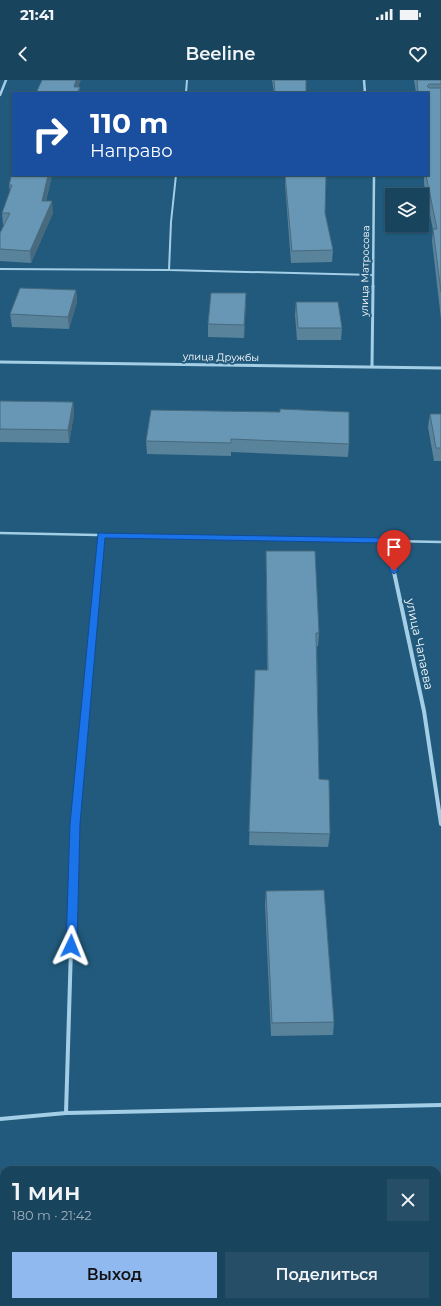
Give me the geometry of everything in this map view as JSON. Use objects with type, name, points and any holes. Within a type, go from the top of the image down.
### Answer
[{"type":"street","points":[[0,96],[6,80]]},
{"type":"street","points":[[364,80],[365,92]]},
{"type":"street","name":"улица Матросова","points":[[372,366],[374,176]]},
{"type":"street","name":"улица Дружбы","points":[[0,362],[441,368]]},
{"type":"street","name":"улица Чапаева","points":[[387,540],[424,711],[441,824]]},
{"type":"lane","points":[[186,92],[187,80]]},
{"type":"lane","points":[[168,270],[176,176]]},
{"type":"lane","points":[[0,269],[168,270],[373,275]]},
{"type":"lane","points":[[0,533],[441,542]]},
{"type":"lane","points":[[66,1114],[75,824],[101,535]]},
{"type":"lane","points":[[0,1119],[66,1114],[441,1105]]},
{"type":"building","points":[[42,80],[76,80],[74,87],[80,87],[78,92],[36,92]]},
{"type":"building","points":[[274,80],[306,80],[306,92],[275,92]]},
{"type":"building","points":[[417,80],[441,80],[441,84],[429,84],[427,86],[429,88],[441,88],[441,292],[433,229],[437,229],[426,176],[429,176],[429,92],[418,92]]},
{"type":"building","points":[[12,174],[12,176],[48,176],[42,201],[52,201],[30,251],[0,249],[0,233],[10,213],[2,213],[12,185],[9,185]]},
{"type":"building","points":[[285,176],[326,176],[325,213],[333,250],[292,251]]},
{"type":"building","points":[[20,288],[76,290],[68,317],[10,314]]},
{"type":"building","points":[[211,293],[246,293],[244,325],[208,324]]},
{"type":"building","points":[[296,302],[338,302],[342,328],[298,328]]},
{"type":"building","points":[[0,401],[73,402],[68,430],[0,429]]},
{"type":"building","points":[[280,409],[349,412],[349,444],[231,439],[231,443],[146,441],[151,410],[280,412]]},
{"type":"building","points":[[430,414],[441,414],[441,448],[436,448]]},
{"type":"building","points":[[266,551],[315,551],[319,633],[316,633],[319,779],[329,780],[330,834],[249,832],[255,670],[268,670]]},
{"type":"building","points":[[324,890],[334,1022],[272,1023],[266,891]]},
{"type":"route","points":[[71,946],[75,824],[101,535],[387,540],[394,571]]}]
